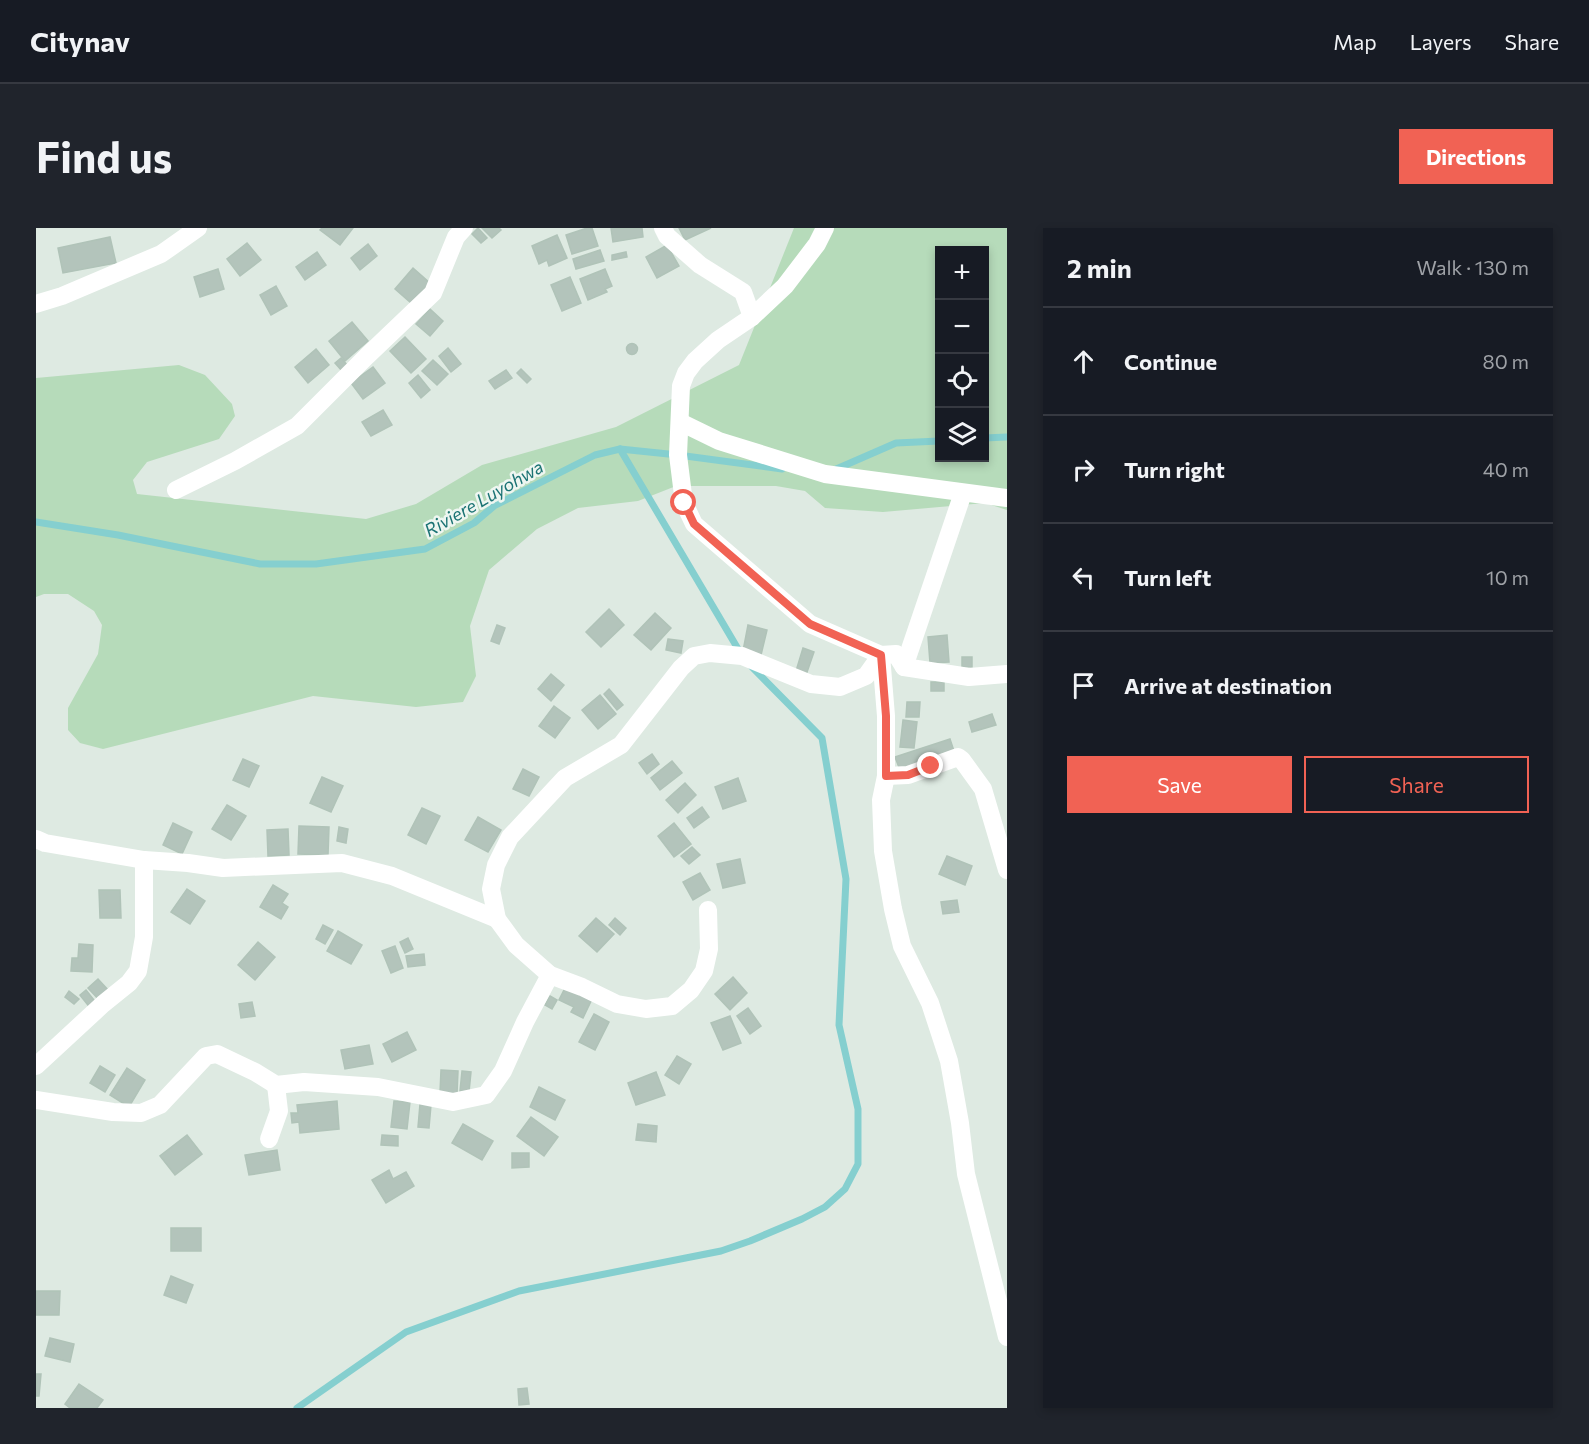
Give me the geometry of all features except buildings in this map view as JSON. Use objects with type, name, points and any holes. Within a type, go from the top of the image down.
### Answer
[{"type":"street","points":[[36,304],[62,296],[161,254],[198,228]]},
{"type":"street","points":[[176,490],[235,461],[297,426],[433,293],[456,237],[464,228]]},
{"type":"street","points":[[663,228],[667,236],[700,265],[743,292],[752,317]]},
{"type":"street","points":[[825,228],[817,244],[785,286],[752,317],[718,340],[695,361],[686,373],[681,386],[678,455],[684,503],[694,524],[810,624],[881,655],[896,654],[904,667],[969,677],[1007,674]]},
{"type":"street","points":[[680,422],[719,441],[825,474],[1007,498]]},
{"type":"street","points":[[904,667],[963,493]]},
{"type":"street","points":[[708,910],[710,949],[704,971],[692,990],[672,1006],[646,1009],[617,1004],[550,975],[516,945],[497,919],[490,889],[496,865],[510,837],[565,778],[621,745],[681,668],[694,656],[710,653],[742,656],[811,684],[840,687],[866,676],[881,655]]},
{"type":"street","points":[[881,655],[886,716],[886,776],[881,800],[883,851],[893,909],[902,946],[930,1003],[949,1061],[966,1174],[1007,1337]]},
{"type":"street","points":[[886,776],[908,775],[958,758],[962,760],[983,789],[1007,870]]},
{"type":"street","points":[[39,844],[144,860],[223,868],[342,863],[392,876],[497,919]]},
{"type":"street","points":[[36,1065],[129,983],[138,971],[144,937],[144,860]]},
{"type":"street","points":[[36,1100],[113,1112],[141,1113],[160,1105],[206,1056],[217,1054],[276,1085],[304,1082],[378,1088],[453,1102],[486,1095],[502,1071],[550,975]]},
{"type":"street","points":[[269,1139],[279,1111],[276,1085]]},
{"type":"green space","points":[[794,228],[1007,228],[1007,510],[985,503],[883,512],[825,508],[805,491],[776,486],[676,486],[638,501],[578,508],[537,529],[489,570],[470,626],[476,676],[463,702],[416,707],[313,696],[103,749],[80,743],[68,730],[68,708],[98,654],[102,625],[94,611],[68,594],[44,594],[36,597],[36,378],[179,365],[205,375],[232,404],[235,416],[219,439],[147,462],[133,480],[137,494],[366,519],[416,504],[482,465],[616,427],[739,365]]},
{"type":"waterway","name":"Riviere Luyohwa","points":[[989,438],[1007,437]]},
{"type":"waterway","name":"Riviere Luyohwa","points":[[834,470],[896,443],[935,441]]},
{"type":"waterway","points":[[620,449],[741,654]]},
{"type":"waterway","name":"Riviere Luyohwa","points":[[36,522],[118,535],[260,564],[316,564],[425,549],[474,523],[494,506],[595,455],[620,449],[782,469]]},
{"type":"waterway","points":[[297,1408],[406,1332],[519,1291],[721,1251],[802,1219],[825,1207],[845,1189],[858,1164],[858,1109],[839,1025],[846,879],[822,738],[752,667]]},
{"type":"route","points":[[684,503],[694,524],[810,624],[881,655],[886,716],[886,776],[908,775],[931,766]]}]
